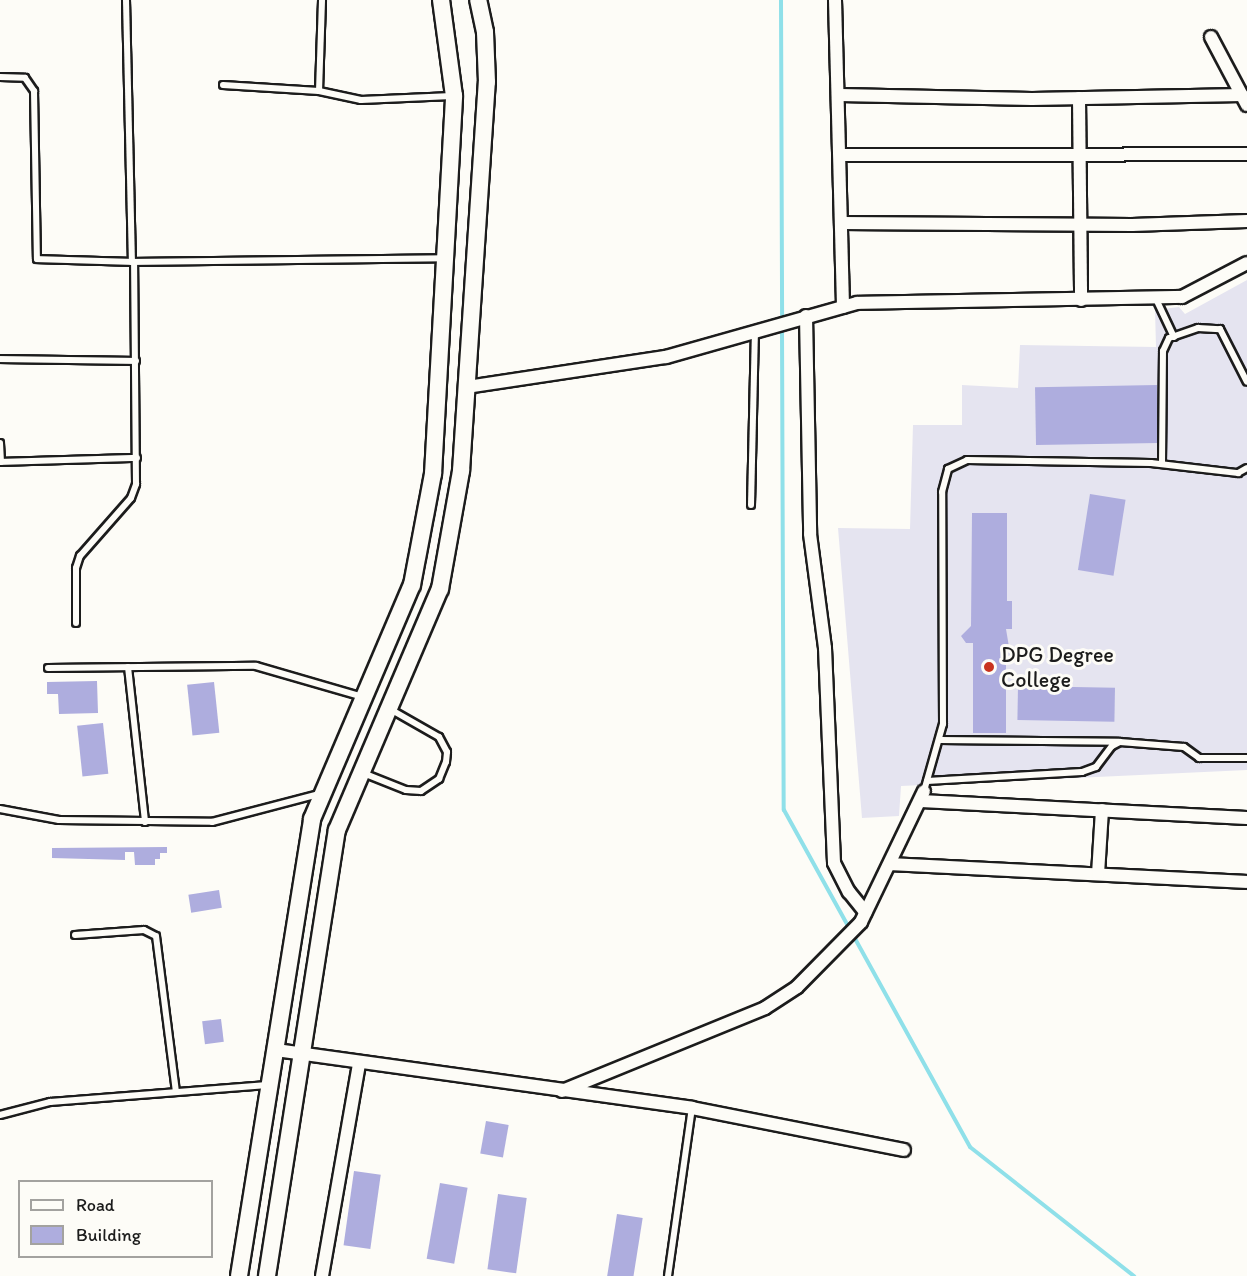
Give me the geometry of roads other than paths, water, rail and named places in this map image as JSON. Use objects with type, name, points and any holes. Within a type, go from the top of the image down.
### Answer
[{"type":"main road","points":[[239,1276],[312,819],[412,585],[433,474],[442,258],[454,96],[441,0]]},
{"type":"main road","points":[[267,1276],[337,830],[440,590],[461,471],[487,82],[485,32],[477,0]]},
{"type":"main road","points":[[379,661],[406,670]]},
{"type":"street","points":[[835,0],[840,95],[843,307]]},
{"type":"street","points":[[840,95],[1244,100],[1211,37]]},
{"type":"street","points":[[1079,98],[1081,300]]},
{"type":"street","points":[[841,155],[1080,157],[1247,154]]},
{"type":"street","points":[[842,223],[1081,225],[1247,221]]},
{"type":"street","points":[[466,387],[666,357],[843,307],[888,302],[1156,299],[1198,291],[1247,263]]},
{"type":"street","points":[[806,316],[810,534],[825,648],[834,863],[863,917]]},
{"type":"street","points":[[561,1091],[765,1008],[797,987],[838,949],[863,917],[924,791],[1102,810],[1247,818]]},
{"type":"street","points":[[1098,874],[1102,810]]},
{"type":"street","points":[[890,864],[1247,882]]},
{"type":"street","points":[[276,1050],[692,1108],[904,1150]]},
{"type":"street","points":[[321,1276],[359,1063]]},
{"type":"lane","points":[[76,622],[76,568],[80,556],[131,498],[136,484],[136,361],[126,0]]},
{"type":"lane","points":[[319,91],[322,0]]},
{"type":"lane","points":[[0,77],[25,78],[34,92],[37,259],[133,263],[442,258]]},
{"type":"lane","points":[[223,85],[319,91],[368,100],[454,96]]},
{"type":"lane","points":[[1156,299],[1174,337]]},
{"type":"lane","points":[[1162,464],[1163,351],[1174,337],[1198,328],[1220,329],[1247,382]]},
{"type":"lane","points":[[751,505],[755,333]]},
{"type":"lane","points":[[0,359],[136,361]]},
{"type":"lane","points":[[0,443],[1,462],[137,458]]},
{"type":"lane","points":[[1120,742],[1096,767],[1082,772],[924,791],[943,724],[942,492],[948,469],[967,460],[1162,464],[1238,473],[1247,468]]},
{"type":"lane","points":[[48,668],[256,666],[364,697]]},
{"type":"lane","points":[[128,667],[145,822]]},
{"type":"lane","points":[[362,772],[406,789],[421,791],[439,778],[446,762],[447,752],[439,737],[389,709]]},
{"type":"lane","points":[[940,740],[1120,742],[1184,747],[1199,758],[1247,758]]},
{"type":"lane","points":[[0,809],[59,820],[145,822],[224,820],[323,793]]},
{"type":"lane","points":[[75,935],[144,930],[156,936],[176,1092]]},
{"type":"lane","points":[[0,1114],[50,1102],[270,1085]]},
{"type":"lane","points":[[668,1276],[692,1108]]},
{"type":"waterway","points":[[781,0],[782,320]]},
{"type":"waterway","points":[[782,328],[784,810],[970,1147],[1134,1276]]},
{"type":"place","name":"DPG Degree College","points":[[989,667]]}]
